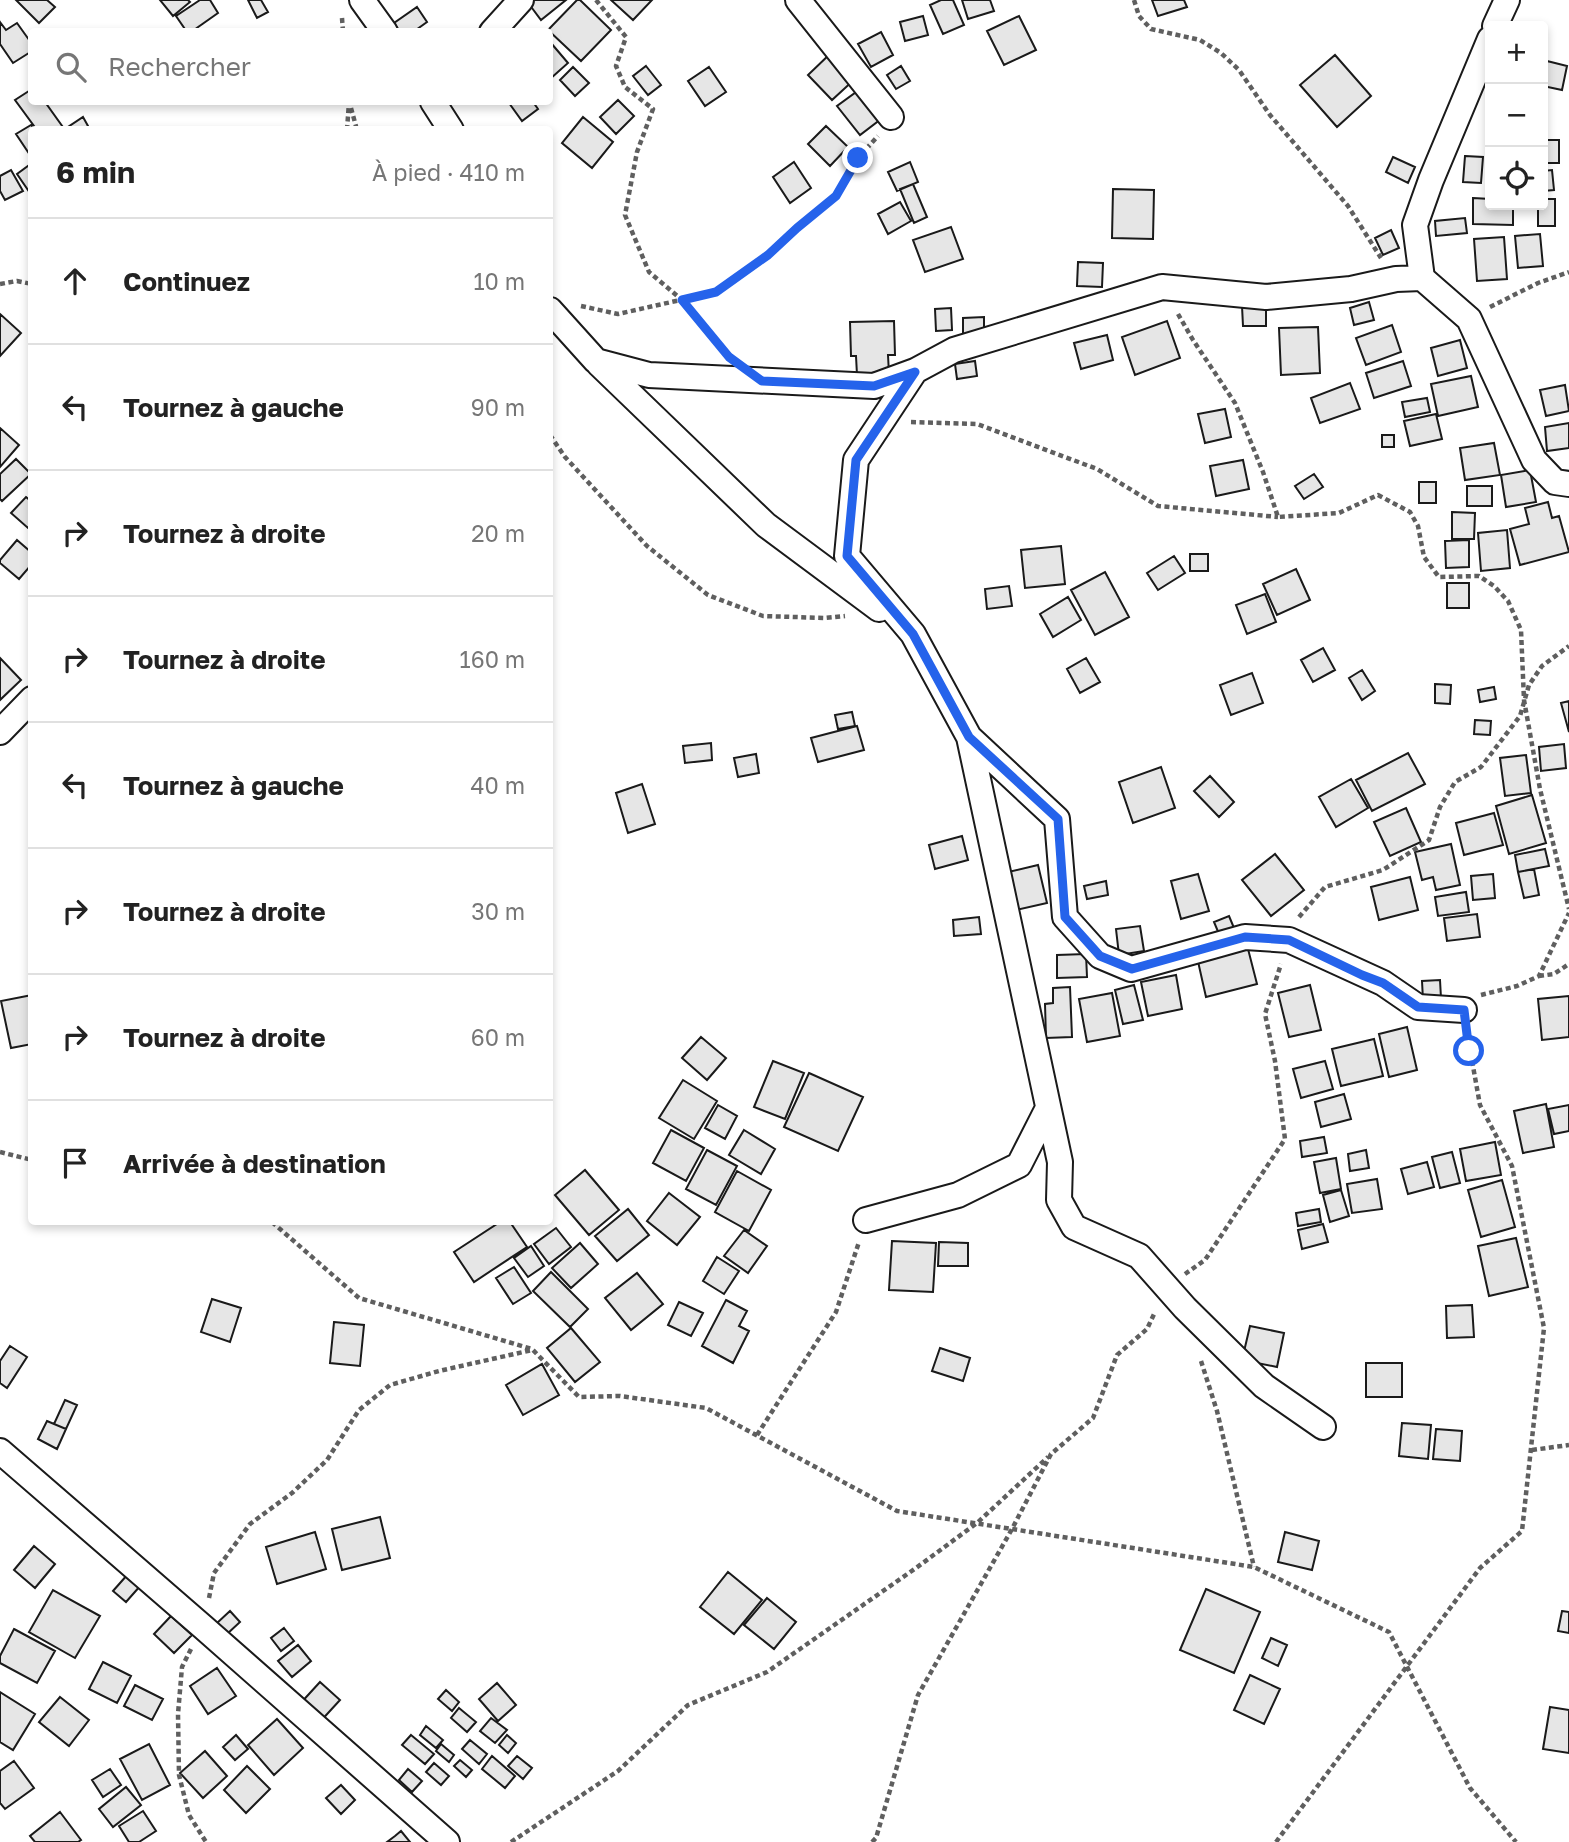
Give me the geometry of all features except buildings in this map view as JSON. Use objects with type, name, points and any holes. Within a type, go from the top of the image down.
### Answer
[{"type":"street","points":[[362,0],[383,28]]},
{"type":"street","points":[[496,28],[521,0]]},
{"type":"street","points":[[798,0],[891,117]]},
{"type":"street","points":[[1497,21],[1507,0]]},
{"type":"street","points":[[1485,50],[1415,225],[1422,278],[1469,319],[1534,460],[1555,482],[1569,484]]},
{"type":"street","points":[[435,105],[448,126]]},
{"type":"street","points":[[596,361],[649,375],[874,386],[915,372],[954,350],[1162,287],[1266,297],[1351,289],[1396,279],[1422,278]]},
{"type":"street","points":[[561,307],[596,361],[765,525],[913,634]]},
{"type":"street","points":[[915,372],[856,460],[847,556],[913,634],[969,737],[1060,1162],[1059,1200],[1074,1227],[1139,1256],[1185,1308],[1264,1386],[1323,1427]]},
{"type":"street","points":[[0,732],[28,703]]},
{"type":"street","points":[[969,737],[1058,819],[1065,917],[1100,956],[1132,969],[1245,937],[1289,940],[1383,983],[1418,1007],[1464,1010]]},
{"type":"street","points":[[866,1220],[958,1195],[1019,1166],[1048,1108]]},
{"type":"street","points":[[0,1451],[447,1842]]},
{"type":"path","points":[[596,0],[626,37],[616,66],[625,87],[653,109],[637,152],[625,215],[649,272],[682,300],[729,357]]},
{"type":"path","points":[[1134,0],[1139,16],[1151,29],[1200,40],[1221,53],[1239,70],[1270,115],[1348,206],[1371,245],[1396,279]]},
{"type":"path","points":[[347,126],[350,105]]},
{"type":"path","points":[[351,105],[356,126]]},
{"type":"path","points":[[561,307],[618,314],[716,292],[768,255],[836,196],[858,158],[876,139],[891,117]]},
{"type":"path","points":[[1469,319],[1538,283],[1569,272]]},
{"type":"path","points":[[0,284],[17,281],[28,283]]},
{"type":"path","points":[[1162,287],[1235,403],[1278,517]]},
{"type":"path","points":[[882,421],[977,424],[1097,469],[1158,506],[1278,517],[1339,513],[1378,495],[1410,512],[1418,526],[1424,557],[1438,577],[1479,576],[1494,586],[1508,601],[1521,630],[1524,700],[1540,789],[1569,911],[1539,976]]},
{"type":"path","points":[[553,439],[565,457],[647,546],[708,595],[763,616],[825,618],[883,612]]},
{"type":"path","points":[[511,1842],[618,1771],[688,1705],[767,1672],[977,1523],[1093,1418],[1117,1355],[1147,1329],[1167,1287],[1205,1260],[1285,1139],[1275,1061],[1265,1014],[1289,940],[1300,917],[1325,887],[1383,870],[1429,840],[1440,807],[1455,782],[1481,767],[1520,716],[1529,685],[1542,666],[1569,646]]},
{"type":"path","points":[[1276,1842],[1480,1568],[1522,1531],[1544,1328],[1512,1166],[1480,1105],[1464,1010],[1475,996],[1554,974],[1569,964]]},
{"type":"path","points":[[0,1152],[28,1159]]},
{"type":"path","points":[[757,1435],[836,1312],[866,1220]]},
{"type":"path","points":[[275,1225],[359,1298],[532,1349],[579,1397],[620,1396],[706,1408],[897,1511],[1254,1567],[1389,1632],[1470,1788],[1516,1842]]},
{"type":"path","points":[[206,1842],[189,1815],[179,1774],[178,1714],[182,1667],[204,1627],[214,1573],[250,1524],[292,1493],[327,1460],[359,1410],[390,1385],[532,1349]]},
{"type":"path","points":[[1201,1360],[1217,1411],[1254,1567]]},
{"type":"path","points":[[1532,1450],[1569,1445]]},
{"type":"path","points":[[872,1842],[876,1838],[918,1695],[1051,1454]]},
{"type":"route","points":[[858,158],[836,196],[768,255],[716,292],[682,300],[729,357],[762,381],[874,386],[915,372],[856,460],[847,556],[913,634],[969,737],[1058,819],[1065,917],[1100,956],[1132,969],[1245,937],[1289,940],[1383,983],[1418,1007],[1464,1010],[1469,1051]]}]
